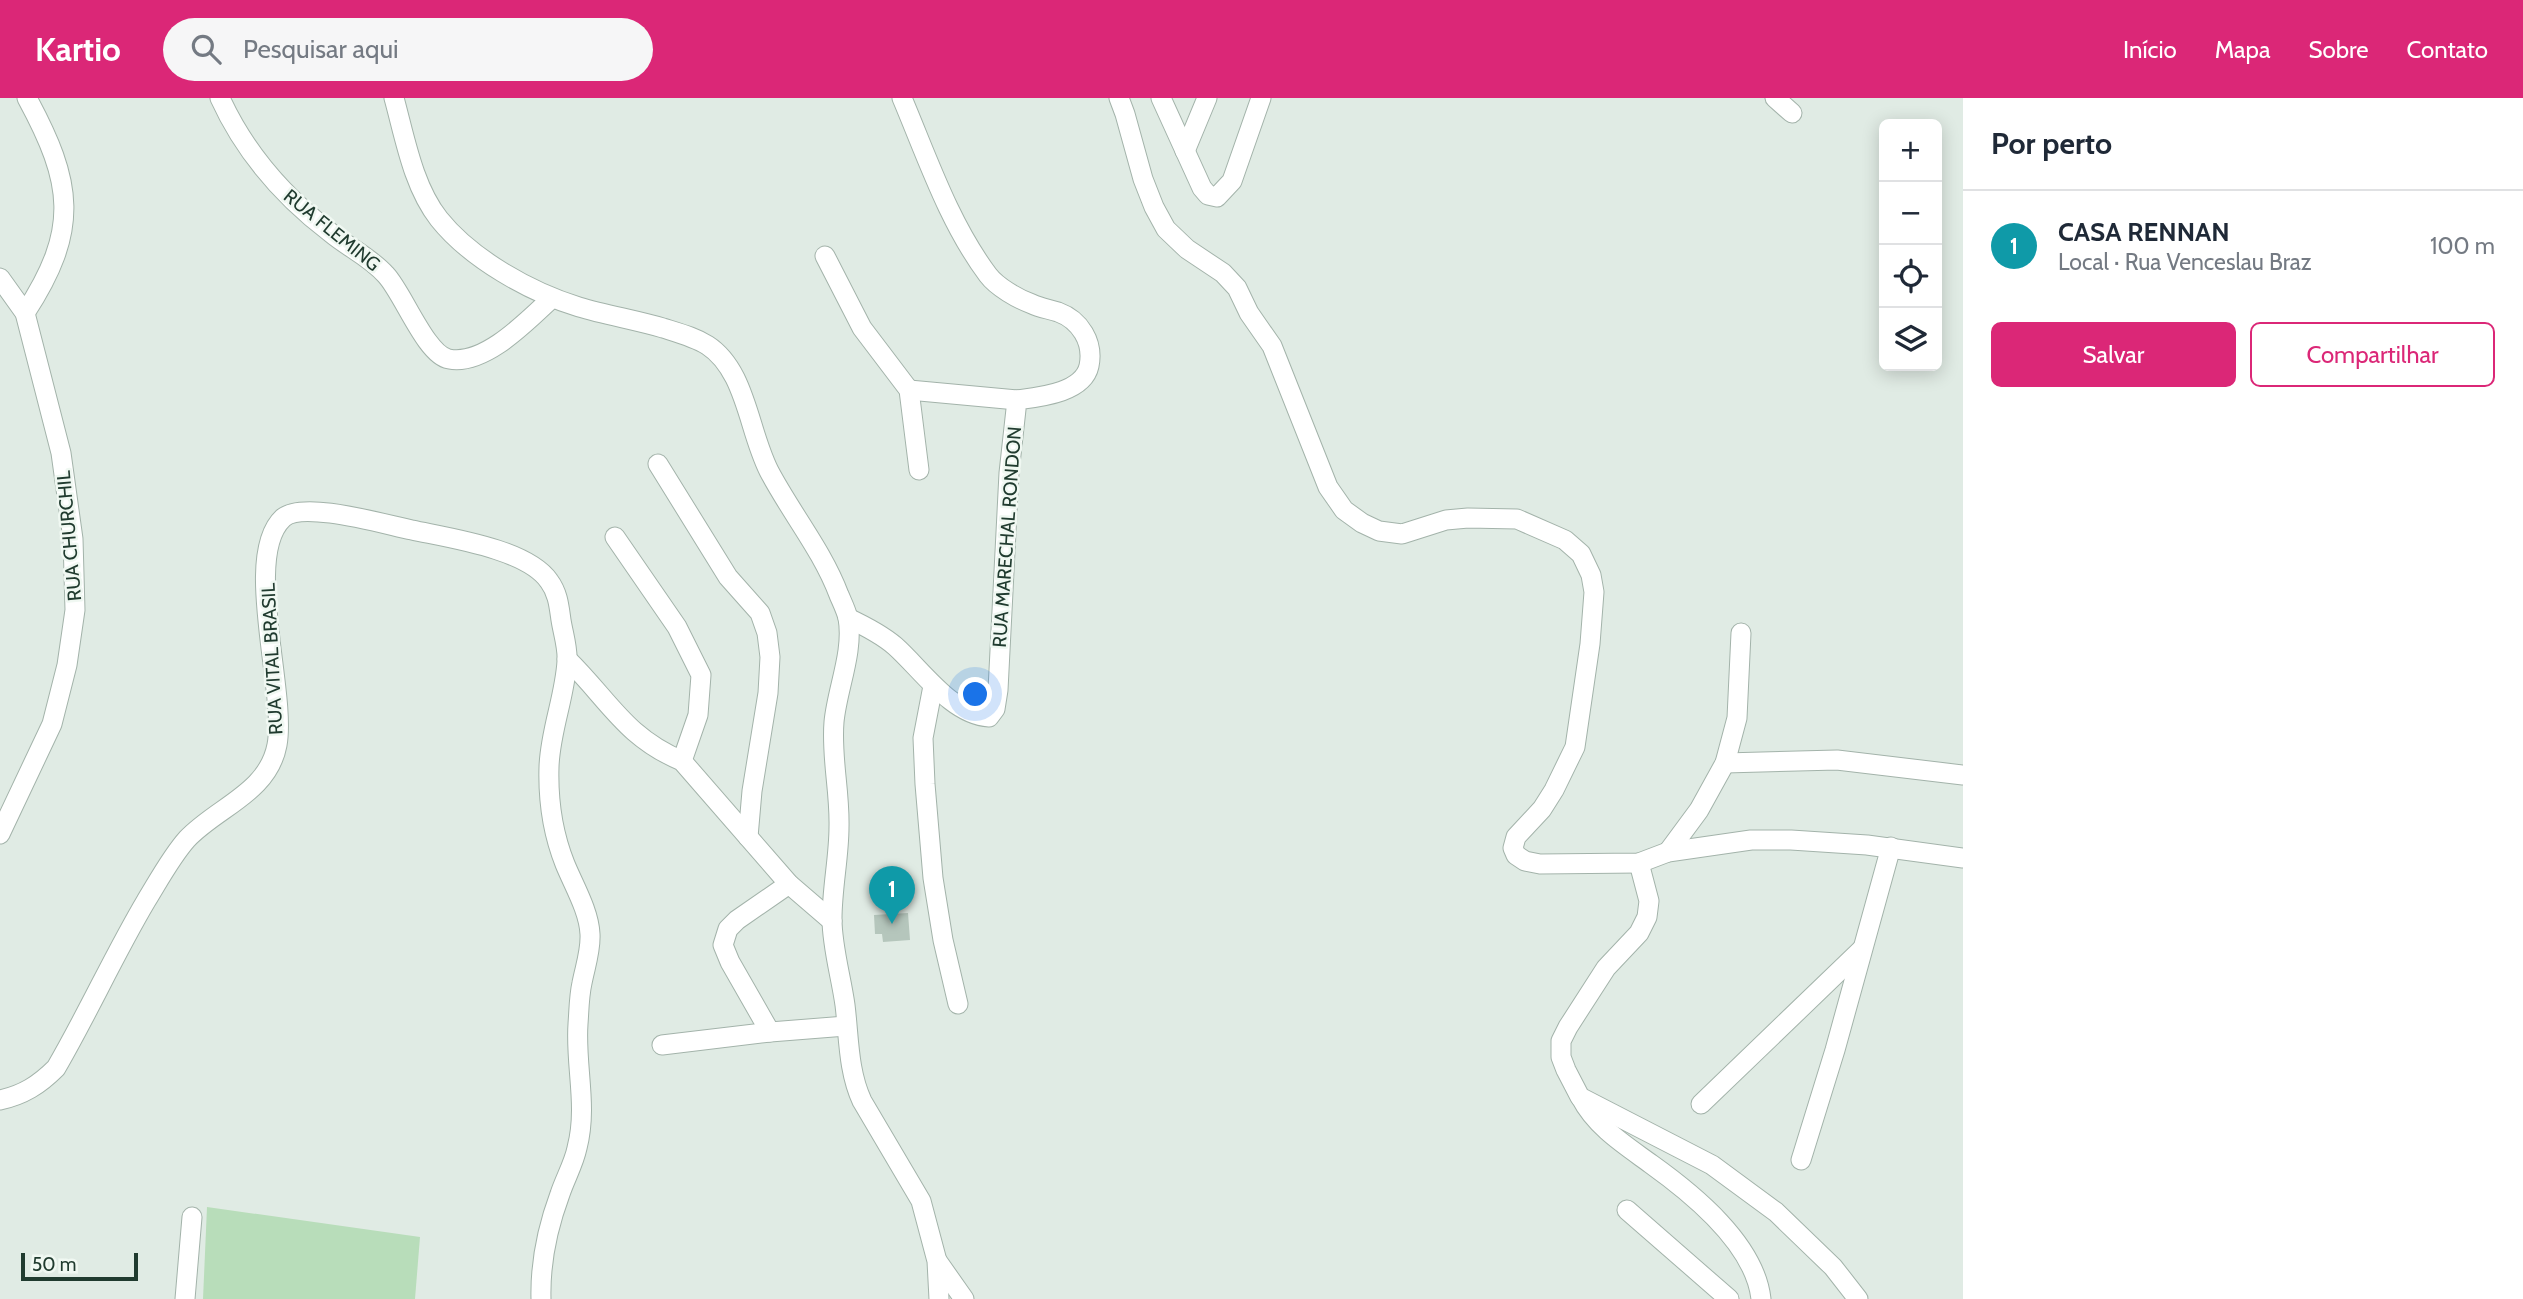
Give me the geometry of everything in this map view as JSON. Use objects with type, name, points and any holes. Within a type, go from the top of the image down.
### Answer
[{"type":"street","points":[[25,313],[51,269],[64,227],[65,201],[60,171],[46,133],[27,98]]},
{"type":"street","name":"RUA FLEMING","points":[[220,98],[251,153],[289,198],[386,274],[432,348],[443,357],[450,360],[468,358],[505,340],[552,298]]},
{"type":"street","points":[[394,98],[427,200],[451,232],[495,267],[527,287],[580,308],[640,321],[700,339],[726,360],[743,393],[769,471],[834,582],[848,618],[847,655],[834,719],[839,825],[832,922],[846,1026],[855,1087],[921,1201],[937,1261],[939,1299]]},
{"type":"street","name":"RUA MARECHAL RONDON","points":[[848,618],[869,628],[895,646],[933,686],[978,716],[989,717],[995,709],[1009,473],[1017,400],[1058,392],[1076,383],[1088,372],[1091,355],[1087,339],[1077,322],[1032,304],[991,279],[956,221],[902,98]]},
{"type":"street","points":[[1119,98],[1153,207],[1166,229],[1187,248],[1223,273],[1237,288],[1249,313],[1272,346],[1328,488],[1344,510],[1379,531],[1402,534],[1446,520],[1517,519],[1564,540],[1581,554],[1591,575],[1594,592],[1590,645],[1575,747],[1542,809],[1516,837],[1513,848],[1516,855],[1525,861],[1540,864],[1639,863],[1668,852],[1751,840],[1791,840],[1891,847],[1963,858]]},
{"type":"street","points":[[1161,98],[1208,195],[1217,197],[1232,181],[1261,98]]},
{"type":"street","points":[[1185,151],[1207,98]]},
{"type":"street","points":[[1775,98],[1793,113]]},
{"type":"street","points":[[825,256],[862,328],[909,390],[919,470]]},
{"type":"street","name":"RUA CHURCHIL","points":[[0,278],[25,313],[61,453],[73,540],[75,610],[67,665],[52,724],[0,834]]},
{"type":"street","points":[[909,390],[1017,400]]},
{"type":"street","points":[[658,464],[722,568],[760,614],[767,633],[770,657],[768,693],[752,790],[748,836]]},
{"type":"street","name":"RUA VITAL BRASIL","points":[[0,1100],[17,1097],[40,1084],[56,1068],[130,929],[176,854],[189,837],[246,794],[271,763],[277,744],[278,719],[267,618],[268,552],[272,535],[280,520],[289,513],[299,512],[337,515],[462,542],[525,561],[549,580],[557,597],[567,659],[551,738],[549,785],[556,833],[590,933],[587,964],[581,984],[577,1040],[582,1087],[578,1148],[548,1228],[541,1273],[541,1299]]},
{"type":"street","points":[[615,537],[677,627],[701,675],[698,715],[682,761]]},
{"type":"street","points":[[1668,852],[1699,810],[1725,763],[1737,718],[1741,633]]},
{"type":"street","points":[[567,659],[632,731],[660,752],[682,761],[789,884],[832,922]]},
{"type":"street","points":[[933,686],[923,738],[925,783],[933,878],[943,940],[958,1004]]},
{"type":"street","points":[[1725,763],[1837,760],[1963,775]]},
{"type":"street","points":[[719,805],[752,790]]},
{"type":"street","points":[[1801,1160],[1835,1050],[1891,847]]},
{"type":"street","points":[[1639,863],[1649,901],[1647,917],[1639,933],[1606,968],[1579,1007],[1561,1041],[1561,1057],[1580,1097],[1596,1120],[1695,1198],[1724,1227],[1752,1270],[1762,1299]]},
{"type":"street","points":[[770,1032],[723,945],[728,929],[737,920],[789,884]]},
{"type":"street","points":[[1701,1104],[1862,949]]},
{"type":"street","points":[[662,1045],[846,1026]]},
{"type":"street","points":[[1580,1097],[1682,1148],[1748,1190],[1805,1239],[1833,1267],[1858,1299]]},
{"type":"street","points":[[1626,1210],[1729,1299]]},
{"type":"street","points":[[185,1299],[192,1217]]},
{"type":"street","points":[[937,1261],[964,1299]]},
{"type":"green space","points":[[207,1207],[420,1237],[415,1299],[203,1299]]},
{"type":"building","points":[[908,913],[910,940],[883,942],[882,934],[875,934],[874,915]]},
{"type":"place","name":"CASA RENNAN","points":[[892,924]]}]
